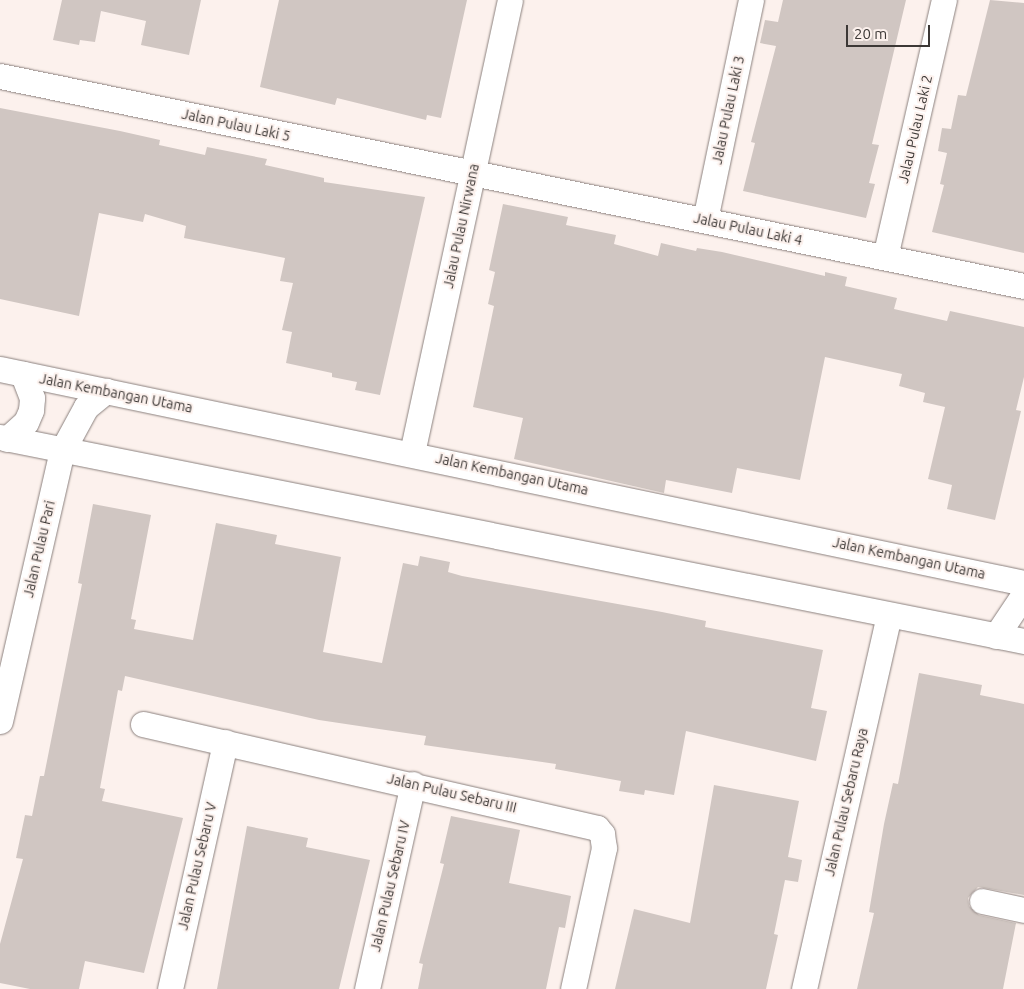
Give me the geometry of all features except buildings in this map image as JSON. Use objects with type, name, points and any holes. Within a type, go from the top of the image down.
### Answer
[{"type":"street","name":"Jalau Pulau Nirwana","points":[[412,453],[510,0]]},
{"type":"street","name":"Jalau Pulau Laki 3","points":[[705,220],[751,0]]},
{"type":"street","name":"Jalau Pulau Laki 2","points":[[885,257],[944,0]]},
{"type":"street","name":"Jalan Pulau Laki 5","points":[[0,76],[472,175]]},
{"type":"street","name":"Jalau Pulau Laki 4","points":[[472,175],[705,220],[1024,286]]},
{"type":"street","name":"Jalan Kembangan Utama","points":[[11,372],[412,453],[1024,583]]},
{"type":"street","points":[[4,438],[26,422],[31,410],[32,398],[11,372]]},
{"type":"street","name":"Jalan Pulau Pari","points":[[0,721],[62,451],[86,407],[106,391]]},
{"type":"street","points":[[4,438],[889,616],[1024,641]]},
{"type":"street","points":[[996,636],[1024,594]]},
{"type":"street","name":"Jalan Pulau Sebaru Raya","points":[[804,989],[889,616]]},
{"type":"street","name":"Jalan Pulau Sebaru III","points":[[143,724],[590,824],[602,834],[604,848],[573,989]]},
{"type":"street","name":"Jalan Pulau Sebaru V","points":[[170,989],[224,742]]},
{"type":"street","name":"Jalan Pulau Sebaru IV","points":[[367,989],[412,784]]},
{"type":"street","points":[[982,901],[1024,910]]}]
